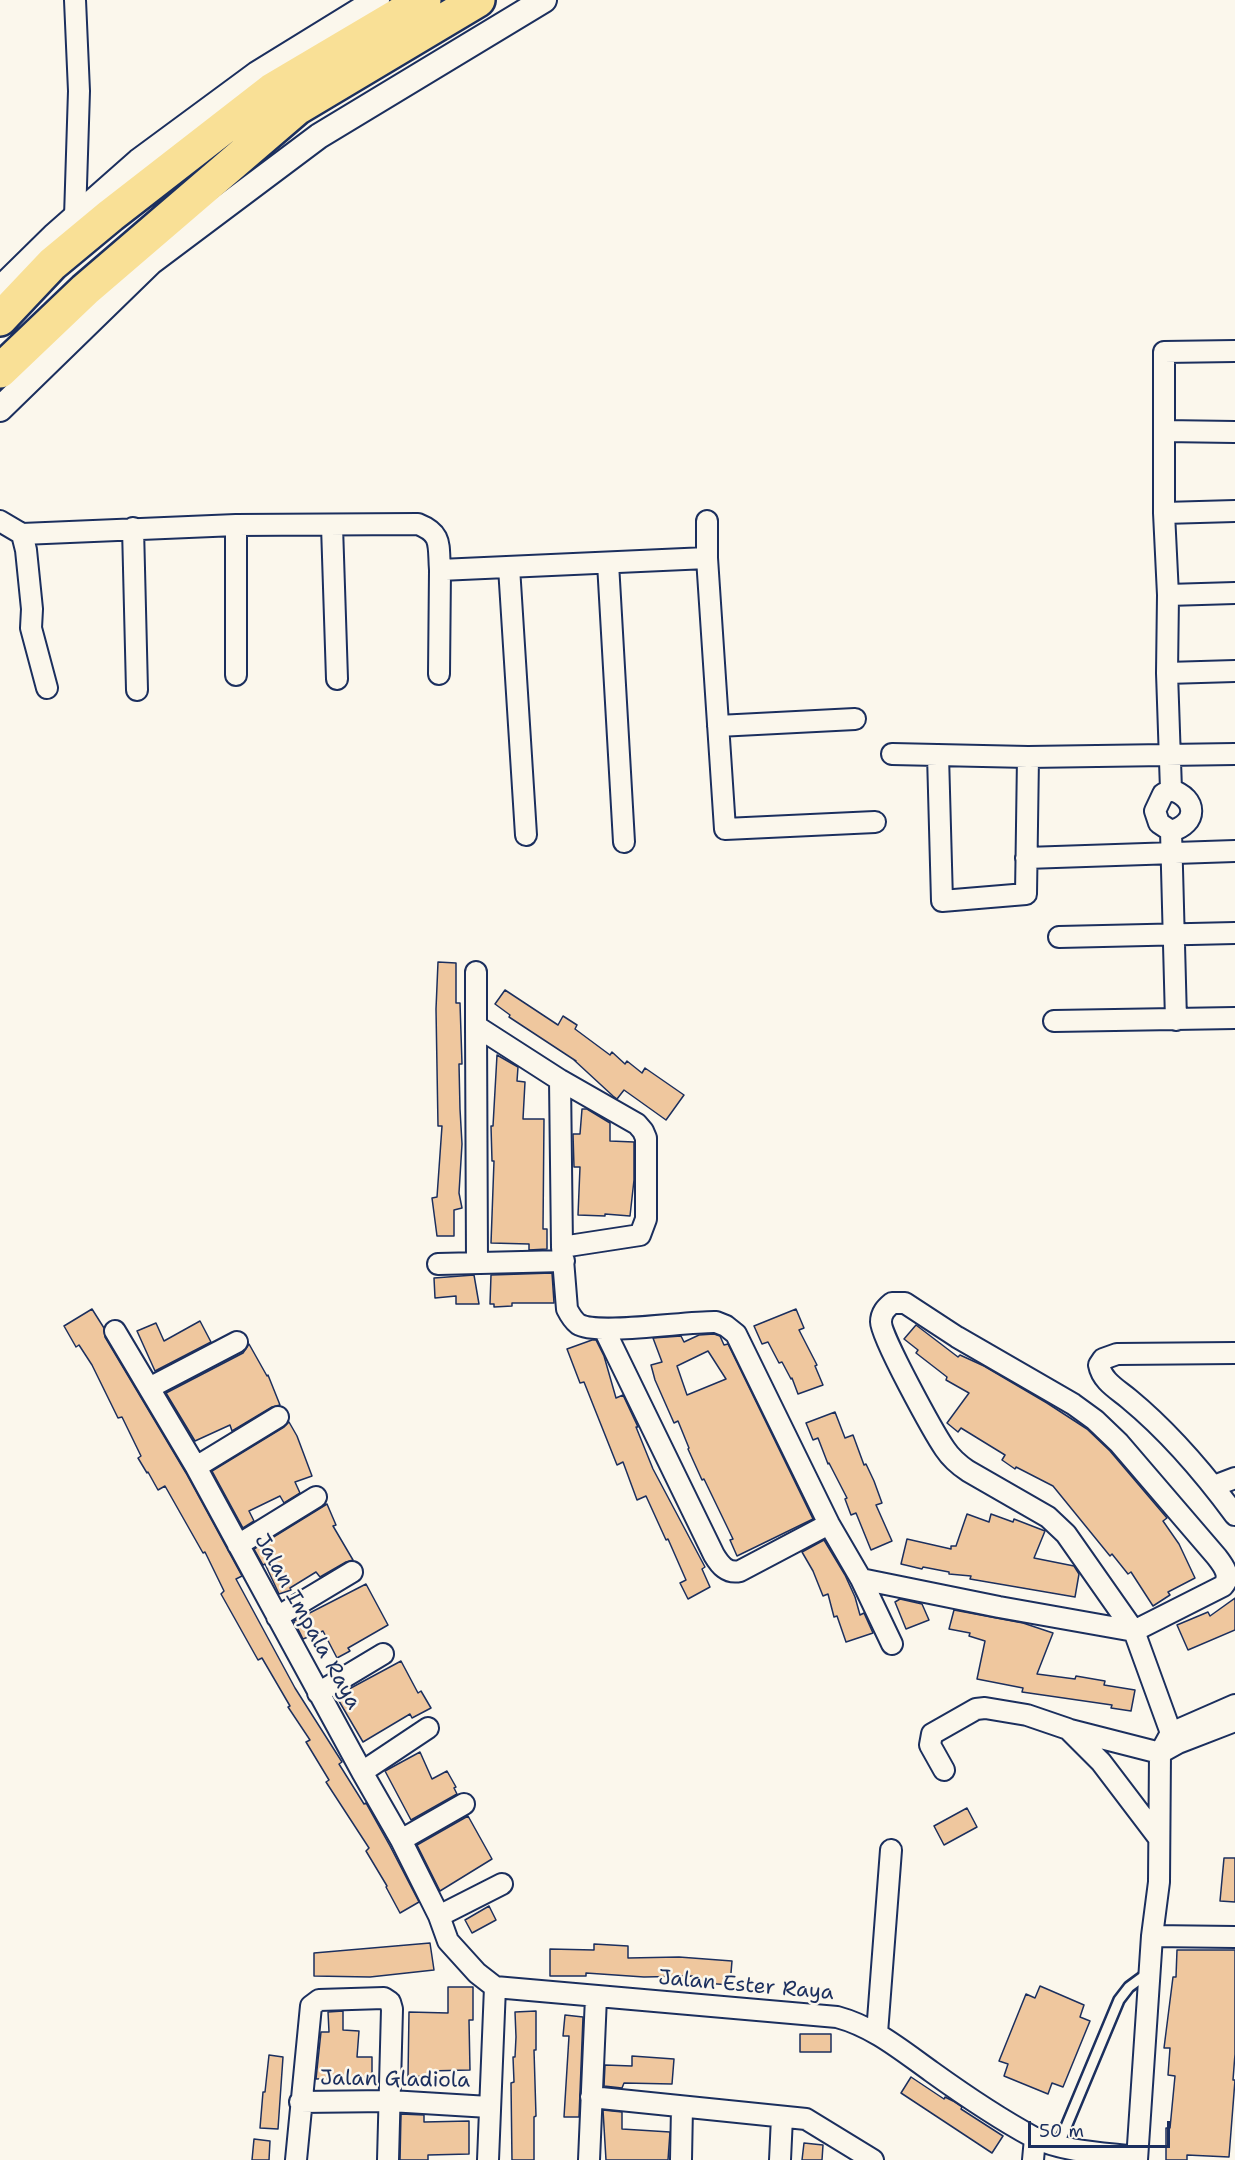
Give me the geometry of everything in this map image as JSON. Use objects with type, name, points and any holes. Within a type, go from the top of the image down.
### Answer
[{"type":"highway","points":[[0,319],[52,264],[111,215],[273,90],[424,0]]},
{"type":"highway","points":[[0,371],[85,290],[297,108],[478,0]]},
{"type":"street","points":[[75,0],[79,91],[75,217]]},
{"type":"street","points":[[0,289],[75,217],[139,161],[257,74],[377,0]]},
{"type":"street","points":[[0,409],[151,262],[319,136],[544,0]]},
{"type":"street","points":[[1171,790],[1167,673],[1168,596],[1164,513],[1164,352],[1235,351]]},
{"type":"street","points":[[1164,431],[1235,432]]},
{"type":"street","points":[[1164,513],[1235,511]]},
{"type":"street","points":[[707,520],[707,558],[725,829],[875,822]]},
{"type":"street","points":[[0,521],[22,534],[236,525],[418,524],[431,530],[437,537],[440,570],[439,674]]},
{"type":"street","points":[[236,525],[236,675]]},
{"type":"street","points":[[332,526],[337,679]]},
{"type":"street","points":[[133,528],[137,690]]},
{"type":"street","points":[[22,534],[26,550],[32,628],[47,688]]},
{"type":"street","points":[[440,570],[707,558]]},
{"type":"street","points":[[608,563],[624,842]]},
{"type":"street","points":[[509,567],[526,836]]},
{"type":"street","points":[[1168,596],[1235,593]]},
{"type":"street","points":[[1167,673],[1235,671]]},
{"type":"street","points":[[718,726],[855,719]]},
{"type":"street","points":[[892,754],[1028,757],[1235,754]]},
{"type":"street","points":[[938,755],[942,902],[1026,894],[1028,757]]},
{"type":"street","points":[[1171,790],[1188,798],[1191,811],[1188,823],[1180,829],[1171,831],[1159,823],[1155,811],[1163,794],[1171,790]]},
{"type":"street","points":[[1171,831],[1176,1020]]},
{"type":"street","points":[[1026,858],[1235,852]]},
{"type":"street","points":[[1059,937],[1235,933]]},
{"type":"street","points":[[476,972],[477,1263]]},
{"type":"street","points":[[1054,1021],[1235,1018]]},
{"type":"street","points":[[438,1264],[477,1263],[563,1254],[640,1234],[646,1219],[646,1138],[637,1124],[560,1080],[476,1026]]},
{"type":"street","points":[[560,1080],[563,1254],[567,1309],[571,1316],[579,1324],[604,1329],[716,1322],[736,1334],[829,1524],[861,1579],[892,1644]]},
{"type":"street","points":[[861,1579],[1134,1631],[1226,1583],[1227,1575],[1216,1556],[1119,1443],[1095,1420],[1073,1404],[905,1304],[892,1303],[884,1310],[881,1324],[899,1366],[944,1448],[968,1472],[1048,1516],[1066,1534],[1134,1631],[1175,1738]]},
{"type":"street","points":[[604,1329],[714,1555],[726,1570],[740,1571],[829,1524]]},
{"type":"street","name":"Jalan Impala Raya","points":[[115,1331],[196,1467],[318,1693],[401,1840],[439,1916],[448,1941],[477,1973],[495,1987]]},
{"type":"street","points":[[149,1388],[237,1342]]},
{"type":"street","points":[[1232,1357],[1117,1354],[1103,1359],[1099,1365],[1101,1374],[1106,1380],[1167,1435],[1214,1486],[1235,1515]]},
{"type":"street","points":[[196,1467],[278,1417]]},
{"type":"street","points":[[1214,1486],[1235,1478]]},
{"type":"street","points":[[238,1545],[316,1497]]},
{"type":"street","points":[[277,1617],[352,1572]]},
{"type":"street","points":[[318,1693],[383,1654]]},
{"type":"street","points":[[1137,2158],[1152,1936],[1159,1882],[1160,1753],[1175,1738],[1235,1705]]},
{"type":"street","points":[[944,1770],[930,1745],[930,1736],[976,1709],[997,1709],[1027,1715],[1068,1729],[1160,1753]]},
{"type":"street","points":[[1175,1738],[1235,1721]]},
{"type":"street","points":[[362,1772],[428,1728]]},
{"type":"street","points":[[1068,1729],[1101,1762],[1158,1838]]},
{"type":"street","points":[[401,1840],[464,1804]]},
{"type":"street","points":[[877,2033],[891,1850]]},
{"type":"street","points":[[439,1916],[502,1884]]},
{"type":"street","points":[[1152,1936],[1235,1937]]},
{"type":"street","points":[[488,2160],[495,1987]]},
{"type":"street","name":"Jalan Ester Raya","points":[[495,1987],[837,2017],[877,2033],[971,2100],[1035,2138],[1058,2146],[1137,2158]]},
{"type":"street","points":[[589,2160],[596,1997]]},
{"type":"street","points":[[296,2160],[311,2006],[319,2000],[384,1998],[390,2002],[392,2009],[388,2160]]},
{"type":"street","points":[[591,2097],[782,2116],[811,2121],[873,2160]]},
{"type":"street","name":"Jalan Gladiola","points":[[300,2102],[390,2101],[489,2107]]},
{"type":"street","points":[[681,2160],[682,2107]]},
{"type":"street","points":[[780,2160],[782,2116]]},
{"type":"street","points":[[1033,2160],[1035,2138]]},
{"type":"lane","points":[[1058,2146],[1119,2000],[1129,1987],[1150,1972]]},
{"type":"building","points":[[438,962],[456,963],[456,1003],[460,1003],[462,1064],[459,1064],[462,1144],[459,1193],[462,1208],[454,1210],[454,1236],[437,1236],[432,1198],[437,1197],[442,1126],[438,1126],[436,1009]]},
{"type":"building","points":[[505,990],[558,1025],[563,1016],[577,1025],[575,1029],[610,1055],[612,1052],[625,1064],[627,1061],[642,1073],[645,1068],[684,1095],[666,1120],[624,1090],[617,1099],[574,1060],[576,1061],[509,1017],[510,1015],[495,1004]]},
{"type":"building","points":[[497,1055],[518,1067],[517,1081],[525,1082],[523,1119],[544,1119],[543,1229],[547,1229],[547,1249],[529,1250],[529,1244],[491,1243],[494,1161],[492,1161],[491,1126],[493,1126]]},
{"type":"building","points":[[582,1109],[587,1109],[610,1123],[610,1141],[634,1142],[634,1180],[630,1216],[578,1215],[580,1167],[574,1167],[573,1134],[580,1134]]},
{"type":"building","points":[[552,1273],[554,1303],[512,1303],[512,1306],[494,1307],[494,1304],[490,1304],[491,1275]]},
{"type":"building","points":[[474,1275],[479,1304],[456,1304],[456,1296],[435,1298],[434,1278]]},
{"type":"building","points":[[92,1309],[104,1328],[105,1337],[186,1473],[242,1576],[236,1579],[295,1688],[342,1762],[339,1764],[364,1804],[366,1803],[419,1902],[400,1913],[366,1851],[369,1848],[326,1782],[329,1780],[306,1742],[310,1740],[288,1707],[290,1706],[262,1658],[258,1660],[221,1594],[224,1591],[205,1552],[203,1553],[165,1486],[158,1490],[147,1473],[138,1458],[141,1456],[122,1417],[118,1418],[92,1365],[79,1345],[76,1347],[64,1326]]},
{"type":"building","points":[[796,1309],[804,1328],[799,1330],[817,1365],[815,1366],[823,1385],[798,1394],[782,1362],[779,1363],[768,1342],[762,1344],[754,1326]]},
{"type":"building","points":[[200,1321],[211,1342],[155,1371],[137,1331],[156,1323],[164,1341]]},
{"type":"building","points":[[916,1325],[958,1357],[960,1355],[984,1366],[1087,1429],[1110,1451],[1167,1518],[1163,1521],[1179,1544],[1195,1578],[1168,1592],[1170,1595],[1153,1606],[1131,1572],[1128,1574],[1112,1554],[1110,1556],[1053,1486],[1016,1467],[1015,1469],[1002,1460],[1005,1455],[961,1428],[958,1432],[947,1423],[969,1393],[946,1380],[947,1377],[916,1353],[918,1350],[904,1339]]},
{"type":"building","points":[[714,1334],[720,1336],[724,1345],[728,1344],[813,1519],[737,1556],[730,1540],[733,1539],[704,1479],[702,1480],[678,1421],[674,1423],[655,1380],[651,1365],[662,1362],[653,1338],[681,1336],[684,1342],[699,1335]],"holes":[[[708,1351],[726,1379],[687,1395],[677,1366]]]},
{"type":"building","points":[[596,1340],[604,1356],[616,1398],[623,1395],[638,1427],[636,1427],[653,1469],[705,1567],[702,1569],[710,1587],[688,1599],[680,1583],[686,1580],[668,1539],[666,1540],[646,1496],[637,1500],[623,1462],[617,1465],[584,1382],[580,1383],[567,1349]]},
{"type":"building","points":[[249,1344],[268,1375],[280,1405],[272,1407],[232,1431],[230,1425],[195,1441],[166,1393],[243,1353]]},
{"type":"building","points":[[835,1412],[845,1438],[853,1435],[864,1465],[866,1464],[874,1481],[882,1503],[876,1505],[892,1541],[871,1550],[856,1513],[851,1515],[845,1499],[847,1498],[828,1464],[818,1438],[813,1440],[806,1423]]},
{"type":"building","points":[[289,1422],[297,1436],[312,1476],[295,1482],[300,1493],[284,1503],[280,1496],[249,1511],[254,1521],[243,1528],[212,1471]]},
{"type":"building","points":[[327,1504],[336,1525],[333,1526],[353,1560],[320,1577],[316,1572],[290,1588],[291,1590],[279,1594],[265,1564],[263,1565],[254,1549]]},
{"type":"building","points":[[967,1514],[989,1522],[991,1514],[1013,1522],[1014,1519],[1045,1531],[1034,1558],[1074,1566],[1079,1574],[1075,1597],[970,1579],[971,1576],[901,1564],[907,1539],[951,1549],[951,1546],[956,1546]]},
{"type":"building","points":[[824,1540],[845,1575],[860,1615],[864,1613],[873,1633],[846,1642],[837,1616],[834,1617],[828,1594],[823,1596],[802,1552]]},
{"type":"building","points":[[366,1584],[388,1625],[348,1648],[350,1651],[337,1658],[323,1631],[303,1639],[294,1621]]},
{"type":"building","points":[[1235,1598],[1235,1630],[1188,1650],[1177,1625],[1208,1612],[1210,1616]]},
{"type":"building","points":[[900,1599],[922,1604],[929,1620],[906,1629],[895,1602]]},
{"type":"building","points":[[954,1610],[1023,1623],[1053,1633],[1037,1674],[1075,1679],[1076,1676],[1105,1681],[1104,1685],[1135,1690],[1131,1711],[1111,1708],[1112,1705],[1022,1692],[1023,1688],[977,1679],[985,1641],[969,1636],[970,1633],[949,1629]]},
{"type":"building","points":[[401,1661],[418,1693],[421,1691],[431,1708],[412,1718],[410,1714],[363,1742],[336,1696]]},
{"type":"building","points":[[420,1752],[432,1779],[447,1771],[456,1787],[454,1788],[457,1794],[411,1820],[385,1771]]},
{"type":"building","points":[[967,1808],[977,1827],[944,1845],[934,1826]]},
{"type":"building","points":[[468,1816],[492,1859],[440,1891],[417,1845]]},
{"type":"building","points":[[1224,1858],[1235,1858],[1235,1902],[1220,1901]]},
{"type":"building","points":[[489,1906],[496,1920],[472,1933],[465,1920]]},
{"type":"building","points":[[430,1943],[434,1970],[370,1977],[314,1976],[314,1953]]},
{"type":"building","points":[[594,1944],[628,1946],[628,1958],[679,1957],[732,1961],[730,1985],[692,1982],[693,1976],[644,1977],[586,1973],[586,1976],[550,1976],[550,1949],[594,1950]]},
{"type":"building","points":[[1177,1950],[1235,1950],[1233,2080],[1235,2080],[1229,2157],[1187,2155],[1187,2160],[1166,2160],[1166,2128],[1170,2128],[1175,2076],[1168,2075],[1170,2048],[1164,2048],[1173,1977],[1176,1977]]},
{"type":"building","points":[[1040,1986],[1084,2005],[1080,2017],[1090,2021],[1063,2087],[1052,2083],[1048,2094],[1004,2076],[1008,2064],[999,2061],[1026,1994],[1035,1998]]},
{"type":"building","points":[[448,1987],[473,1987],[473,2020],[469,2020],[470,2070],[428,2071],[428,2076],[408,2077],[409,2012],[448,2013]]},
{"type":"building","points":[[343,2011],[343,2030],[359,2031],[357,2057],[372,2057],[372,2077],[316,2079],[321,2032],[329,2032],[328,2012]]},
{"type":"building","points":[[536,2011],[534,2160],[512,2160],[511,2083],[514,2082],[515,2012]]},
{"type":"building","points":[[565,2015],[583,2017],[579,2117],[564,2117],[569,2036],[563,2036]]},
{"type":"building","points":[[800,2034],[831,2034],[831,2052],[800,2052]]},
{"type":"building","points":[[269,2055],[283,2057],[278,2129],[260,2128]]},
{"type":"building","points":[[632,2056],[674,2059],[672,2084],[624,2083],[622,2088],[604,2086],[605,2065],[632,2066]]},
{"type":"building","points":[[911,2077],[944,2099],[945,2097],[953,2101],[962,2107],[961,2109],[1003,2136],[992,2153],[901,2093]]},
{"type":"building","points":[[603,2110],[622,2112],[622,2129],[670,2132],[668,2160],[606,2160]]},
{"type":"building","points":[[401,2114],[424,2115],[424,2122],[469,2121],[469,2154],[428,2155],[428,2160],[400,2160]]},
{"type":"building","points":[[254,2139],[270,2141],[269,2160],[252,2160]]},
{"type":"building","points":[[804,2143],[823,2145],[822,2160],[802,2160]]}]
